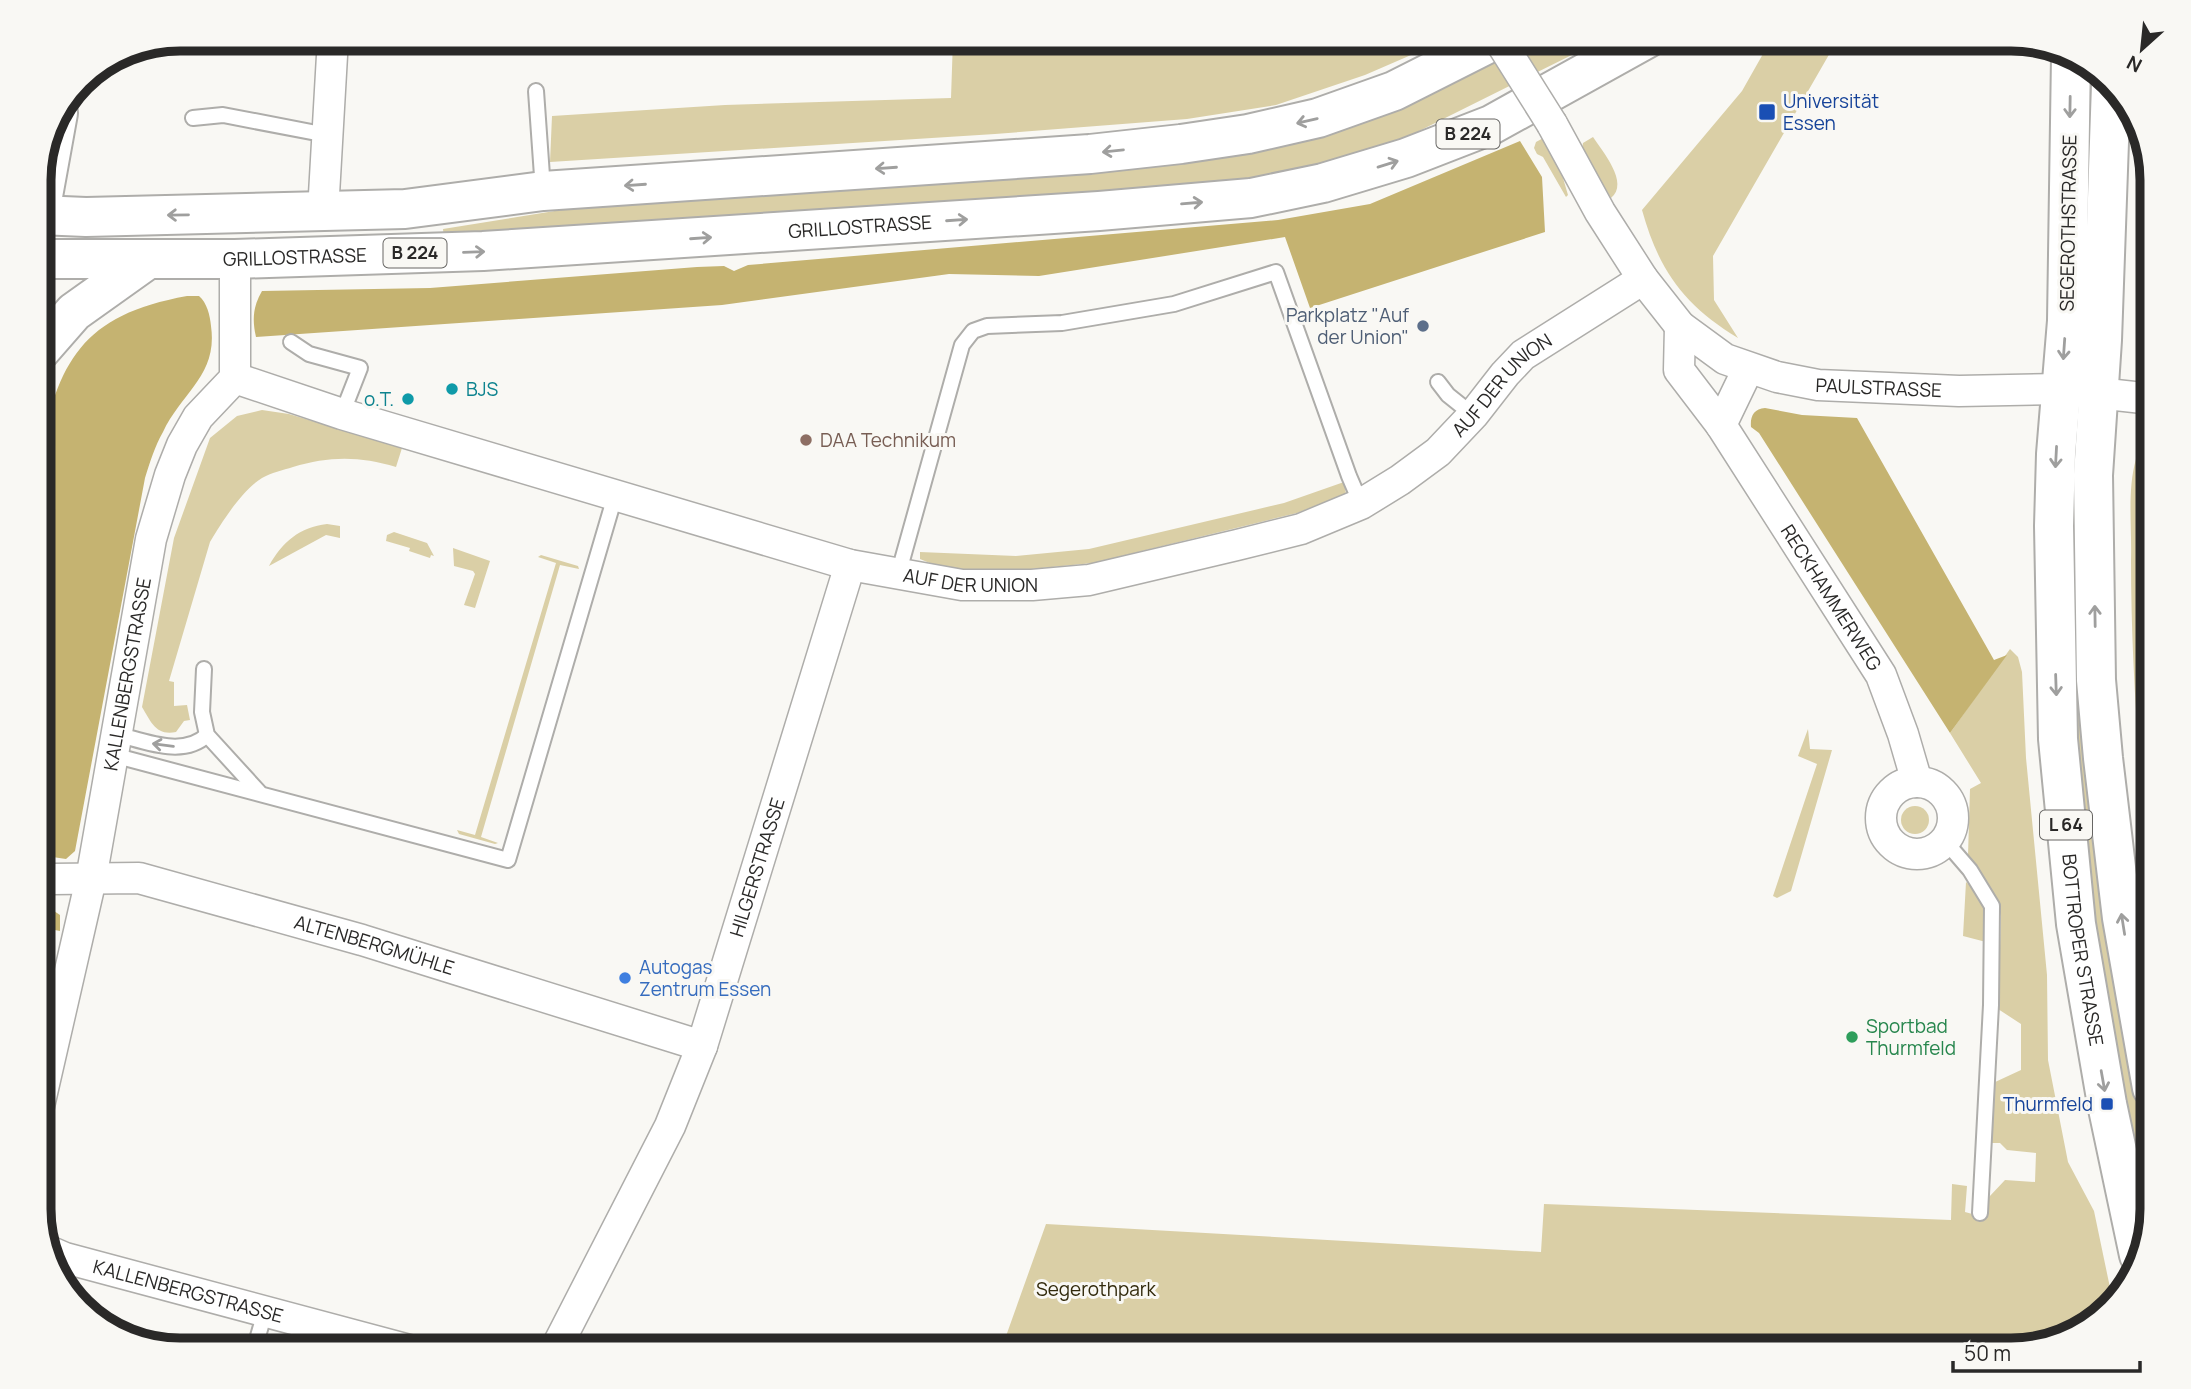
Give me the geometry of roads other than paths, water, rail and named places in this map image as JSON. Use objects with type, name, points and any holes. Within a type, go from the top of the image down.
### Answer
[{"type":"main road","name":"B 224","points":[[51,216],[405,209],[543,191],[1090,153],[1181,144],[1248,134],[1318,118],[1394,91],[1473,51]]},
{"type":"main road","name":"GRILLOSTRASSE","points":[[51,259],[235,259],[496,251],[1059,214],[1251,198],[1323,183],[1406,158],[1491,125],[1625,51]]},
{"type":"main road","name":"SEGEROTHSTRASSE","points":[[2071,66],[2067,321],[2079,391]]},
{"type":"main road","name":"SEGEROTHSTRASSE","points":[[2079,391],[2102,340],[2111,98]]},
{"type":"main road","points":[[51,338],[74,312],[147,260]]},
{"type":"main road","name":"L 64","points":[[2079,391],[2093,475],[2096,680],[2122,918],[2140,1020]]},
{"type":"main road","name":"BOTTROPER STRASSE","points":[[2079,391],[2054,526],[2054,650],[2058,739],[2076,923],[2107,1104],[2136,1242]]},
{"type":"street","points":[[323,212],[332,51]]},
{"type":"street","points":[[1507,51],[1552,124],[1600,212],[1643,279]]},
{"type":"street","points":[[235,259],[235,378]]},
{"type":"street","name":"PAULSTRASSE","points":[[1643,279],[1680,326],[1725,359],[1748,369],[1818,385],[1958,391],[2079,391],[2140,398]]},
{"type":"street","name":"AUF DER UNION","points":[[235,378],[342,414],[850,565],[962,585],[1032,585],[1089,580],[1301,529],[1361,504],[1438,452],[1523,355],[1643,279]]},
{"type":"street","name":"RECKHAMMERWEG","points":[[1680,326],[1679,370],[1721,425],[1881,675],[1917,782]]},
{"type":"street","points":[[1721,425],[1748,369]]},
{"type":"street","name":"KALLENBERGSTRASSE","points":[[51,1054],[91,879],[150,539],[182,445],[198,417],[235,378]]},
{"type":"street","name":"HILGERSTRASSE","points":[[561,1338],[670,1126],[702,1046],[850,565]]},
{"type":"street","points":[[1917,782],[1939,789],[1952,808],[1951,831],[1945,841],[1928,853],[1907,853],[1888,840],[1881,819],[1888,797],[1895,789],[1917,782]]},
{"type":"street","name":"ALTENBERGMÜHLE","points":[[51,877],[139,878],[362,940],[702,1046]]},
{"type":"street","name":"KALLENBERGSTRASSE","points":[[60,1256],[364,1338]]},
{"type":"lane","points":[[536,91],[543,191]]},
{"type":"lane","points":[[193,118],[223,116],[327,135]]},
{"type":"lane","points":[[898,575],[962,345],[973,331],[987,326],[1062,323],[1174,304],[1276,272],[1361,504]]},
{"type":"lane","points":[[291,342],[309,354],[359,368],[342,414]]},
{"type":"lane","points":[[1438,382],[1448,396],[1473,415]]},
{"type":"lane","points":[[115,745],[260,793],[508,860],[614,496]]},
{"type":"lane","points":[[204,669],[202,712],[207,735],[260,793]]},
{"type":"lane","points":[[115,745],[156,744],[183,747],[194,745],[207,735]]},
{"type":"lane","points":[[1945,841],[1970,870],[1992,906],[1991,992],[1980,1213]]},
{"type":"lane","points":[[257,1338],[265,1312]]},
{"type":"place","name":"Universität Essen","points":[[1767,112]]},
{"type":"place","name":"Parkplatz \"Auf der Union\"","points":[[1423,326]]},
{"type":"place","name":"BJS","points":[[452,389]]},
{"type":"place","name":"o.T.","points":[[408,399]]},
{"type":"place","name":"DAA Technikum","points":[[806,440]]},
{"type":"place","name":"Autogas Zentrum Essen","points":[[625,978]]},
{"type":"place","name":"Sportbad Thurmfeld","points":[[1852,1037]]},
{"type":"place","name":"Thurmfeld","points":[[2107,1104]]},
{"type":"park label","name":"Segerothpark","points":[[1096,1289]]}]
